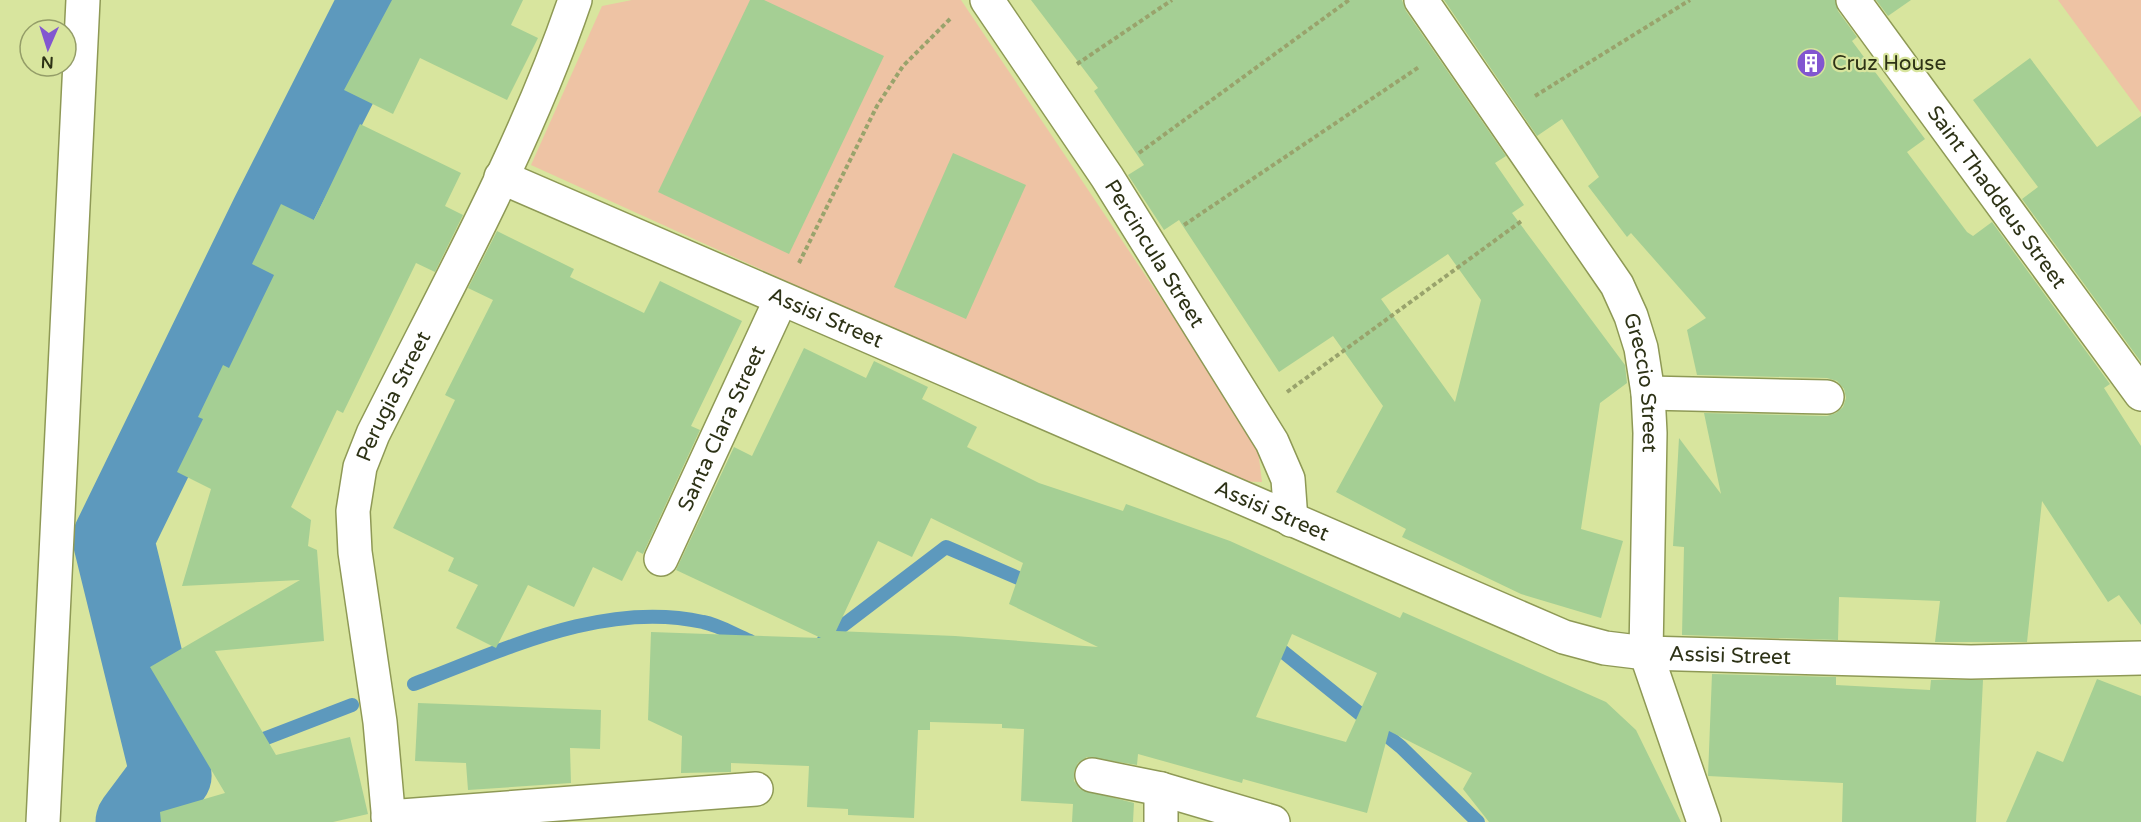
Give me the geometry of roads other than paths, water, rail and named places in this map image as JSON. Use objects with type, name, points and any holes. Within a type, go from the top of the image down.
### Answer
[{"type":"street","points":[[43,822],[83,0]]},
{"type":"street","name":"Perugia Street","points":[[388,819],[380,722],[354,552],[353,511],[360,467],[373,434],[501,177],[562,36],[575,0]]},
{"type":"street","name":"Percincula Street","points":[[987,0],[1107,177],[1256,415],[1281,460],[1288,479],[1291,520]]},
{"type":"street","name":"Greccio Street","points":[[1421,0],[1617,285],[1631,316],[1641,348],[1648,393],[1650,433],[1647,654],[1704,822]]},
{"type":"street","name":"Saint Thaddeus Street","points":[[1853,0],[2139,387]]},
{"type":"street","name":"Assisi Street","points":[[501,177],[1564,636],[1605,648],[1647,654],[1959,661],[2083,661],[2141,658]]},
{"type":"street","name":"Santa Clara Street","points":[[661,559],[781,299]]},
{"type":"street","points":[[1648,393],[1827,398]]},
{"type":"street","points":[[1092,775],[1161,789],[1273,822]]},
{"type":"street","points":[[388,819],[756,789]]},
{"type":"street","points":[[1161,789],[1161,822]]},
{"type":"waterway","points":[[136,822],[171,775],[113,539],[271,215],[380,0]]},
{"type":"waterway","points":[[824,640],[946,547],[1032,584]]},
{"type":"waterway","points":[[414,684],[555,632],[592,623],[629,618],[666,617],[709,623],[750,641]]},
{"type":"waterway","points":[[1271,642],[1401,747],[1478,822]]},
{"type":"waterway","points":[[251,744],[352,705]]},
{"type":"waterway","points":[[171,775],[221,755]]},
{"type":"place","name":"Cruz House","points":[[1811,63]]}]
